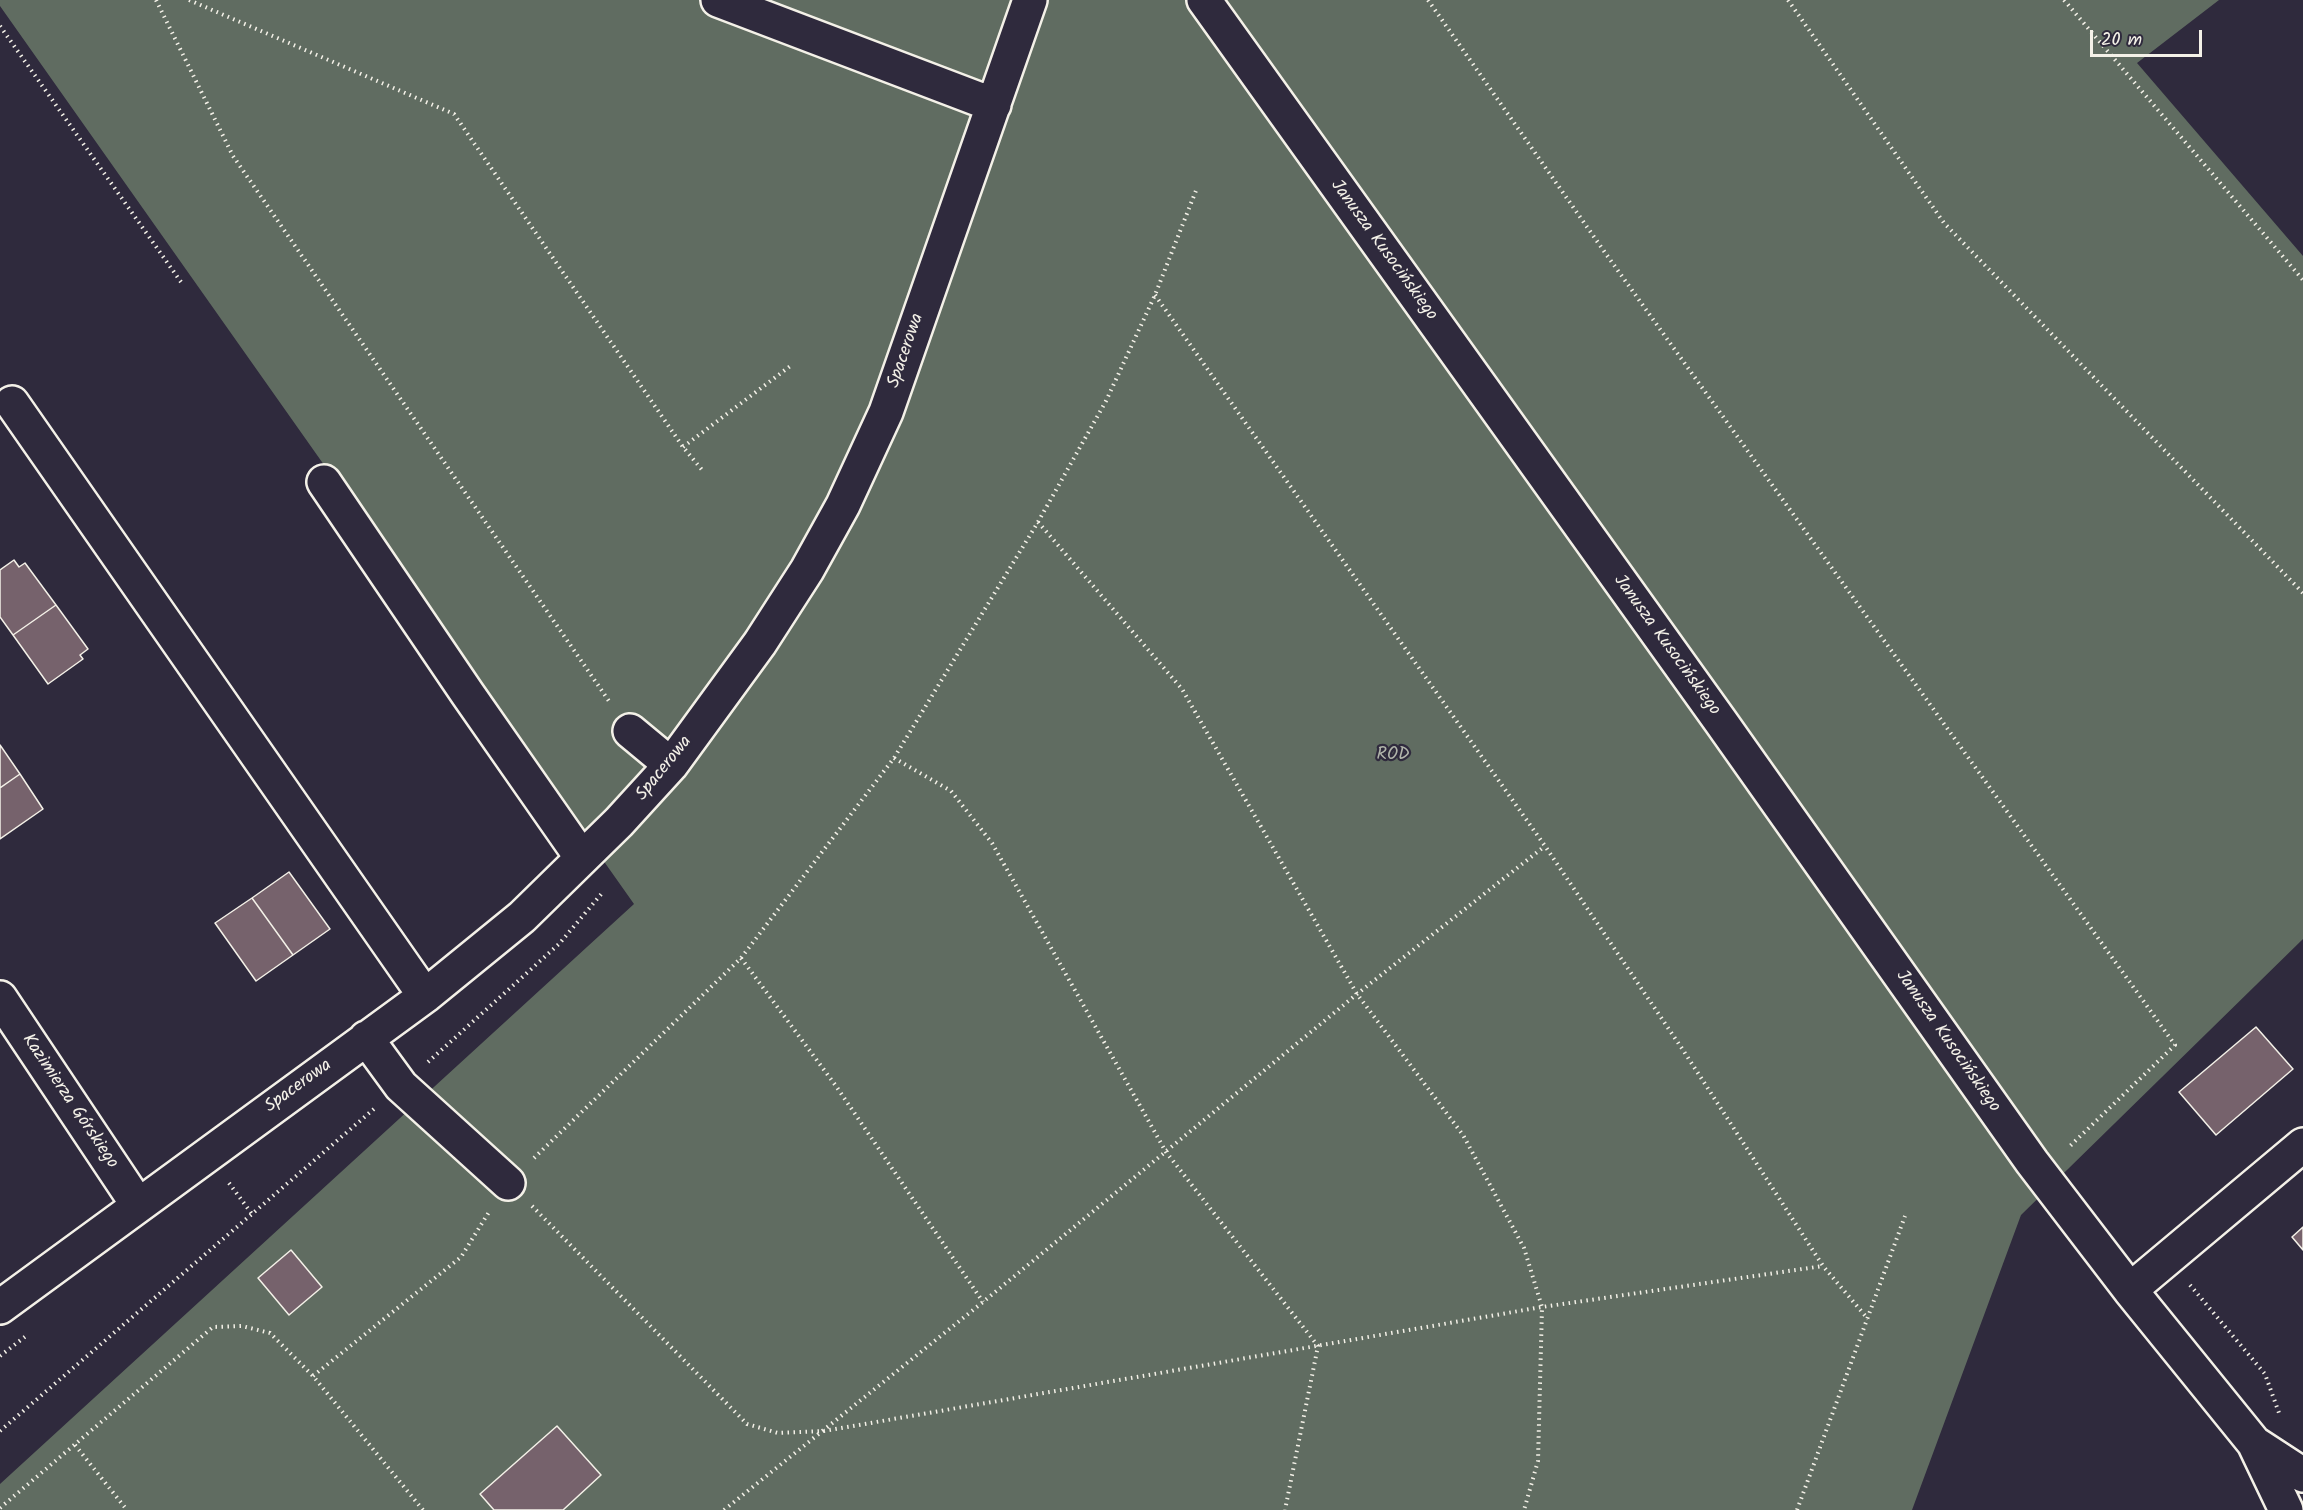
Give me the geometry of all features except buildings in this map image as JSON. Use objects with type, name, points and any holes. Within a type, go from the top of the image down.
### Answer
[{"type":"street","points":[[718,0],[994,105]]},
{"type":"street","name":"Spacerowa","points":[[0,1307],[425,996],[522,917],[620,822],[671,765],[760,643],[807,570],[843,506],[886,412],[1030,0]]},
{"type":"street","name":"Janusza Kusocińskiego","points":[[1204,0],[1721,722],[2032,1162],[2130,1290],[2254,1443]]},
{"type":"street","points":[[12,404],[425,996]]},
{"type":"street","points":[[324,482],[582,858]]},
{"type":"street","points":[[630,731],[671,765]]},
{"type":"street","name":"Kazimierza Górskiego","points":[[0,998],[138,1205]]},
{"type":"street","points":[[366,1038],[401,1086],[508,1183]]},
{"type":"street","points":[[2130,1290],[2303,1145]]},
{"type":"street","points":[[2254,1443],[2303,1475]]},
{"type":"street","points":[[2254,1443],[2286,1510]]},
{"type":"path","points":[[156,0],[233,156],[630,731]]},
{"type":"path","points":[[189,0],[454,114],[683,447],[703,471]]},
{"type":"path","points":[[1428,0],[1613,264],[2175,1045],[2069,1147]]},
{"type":"path","points":[[1788,0],[1944,223],[2303,593]]},
{"type":"path","points":[[2064,0],[2303,279]]},
{"type":"path","points":[[0,26],[181,282]]},
{"type":"path","points":[[313,1376],[461,1257],[508,1183],[741,958],[894,759],[1038,522],[1106,401],[1155,295],[1197,188]]},
{"type":"path","points":[[1155,295],[1545,846],[1683,1050],[1823,1266],[1868,1319]]},
{"type":"path","points":[[683,447],[793,364]]},
{"type":"path","points":[[1038,522],[1182,688],[1357,994],[1463,1135],[1524,1248],[1542,1307],[1538,1461],[1524,1510]]},
{"type":"path","points":[[894,759],[951,791],[992,843],[1166,1152],[1318,1346],[1285,1510]]},
{"type":"path","points":[[724,1510],[983,1302],[1357,994],[1545,846]]},
{"type":"path","points":[[741,958],[836,1086],[983,1302]]},
{"type":"path","points":[[508,1183],[747,1424],[778,1433],[824,1431],[1542,1307],[1823,1266]]},
{"type":"path","points":[[1797,1510],[1905,1216]]},
{"type":"path","points":[[2169,1259],[2265,1374],[2276,1409],[2283,1418]]},
{"type":"path","points":[[0,1508],[213,1327],[242,1326],[270,1334],[313,1376],[423,1510]]},
{"type":"path","points":[[75,1445],[127,1510]]},
{"type":"green space","name":"ROD","points":[[0,0],[2219,0],[2137,63],[2303,256],[2303,939],[2021,1215],[1912,1510],[0,1510],[0,1484],[634,904],[0,6]]}]
